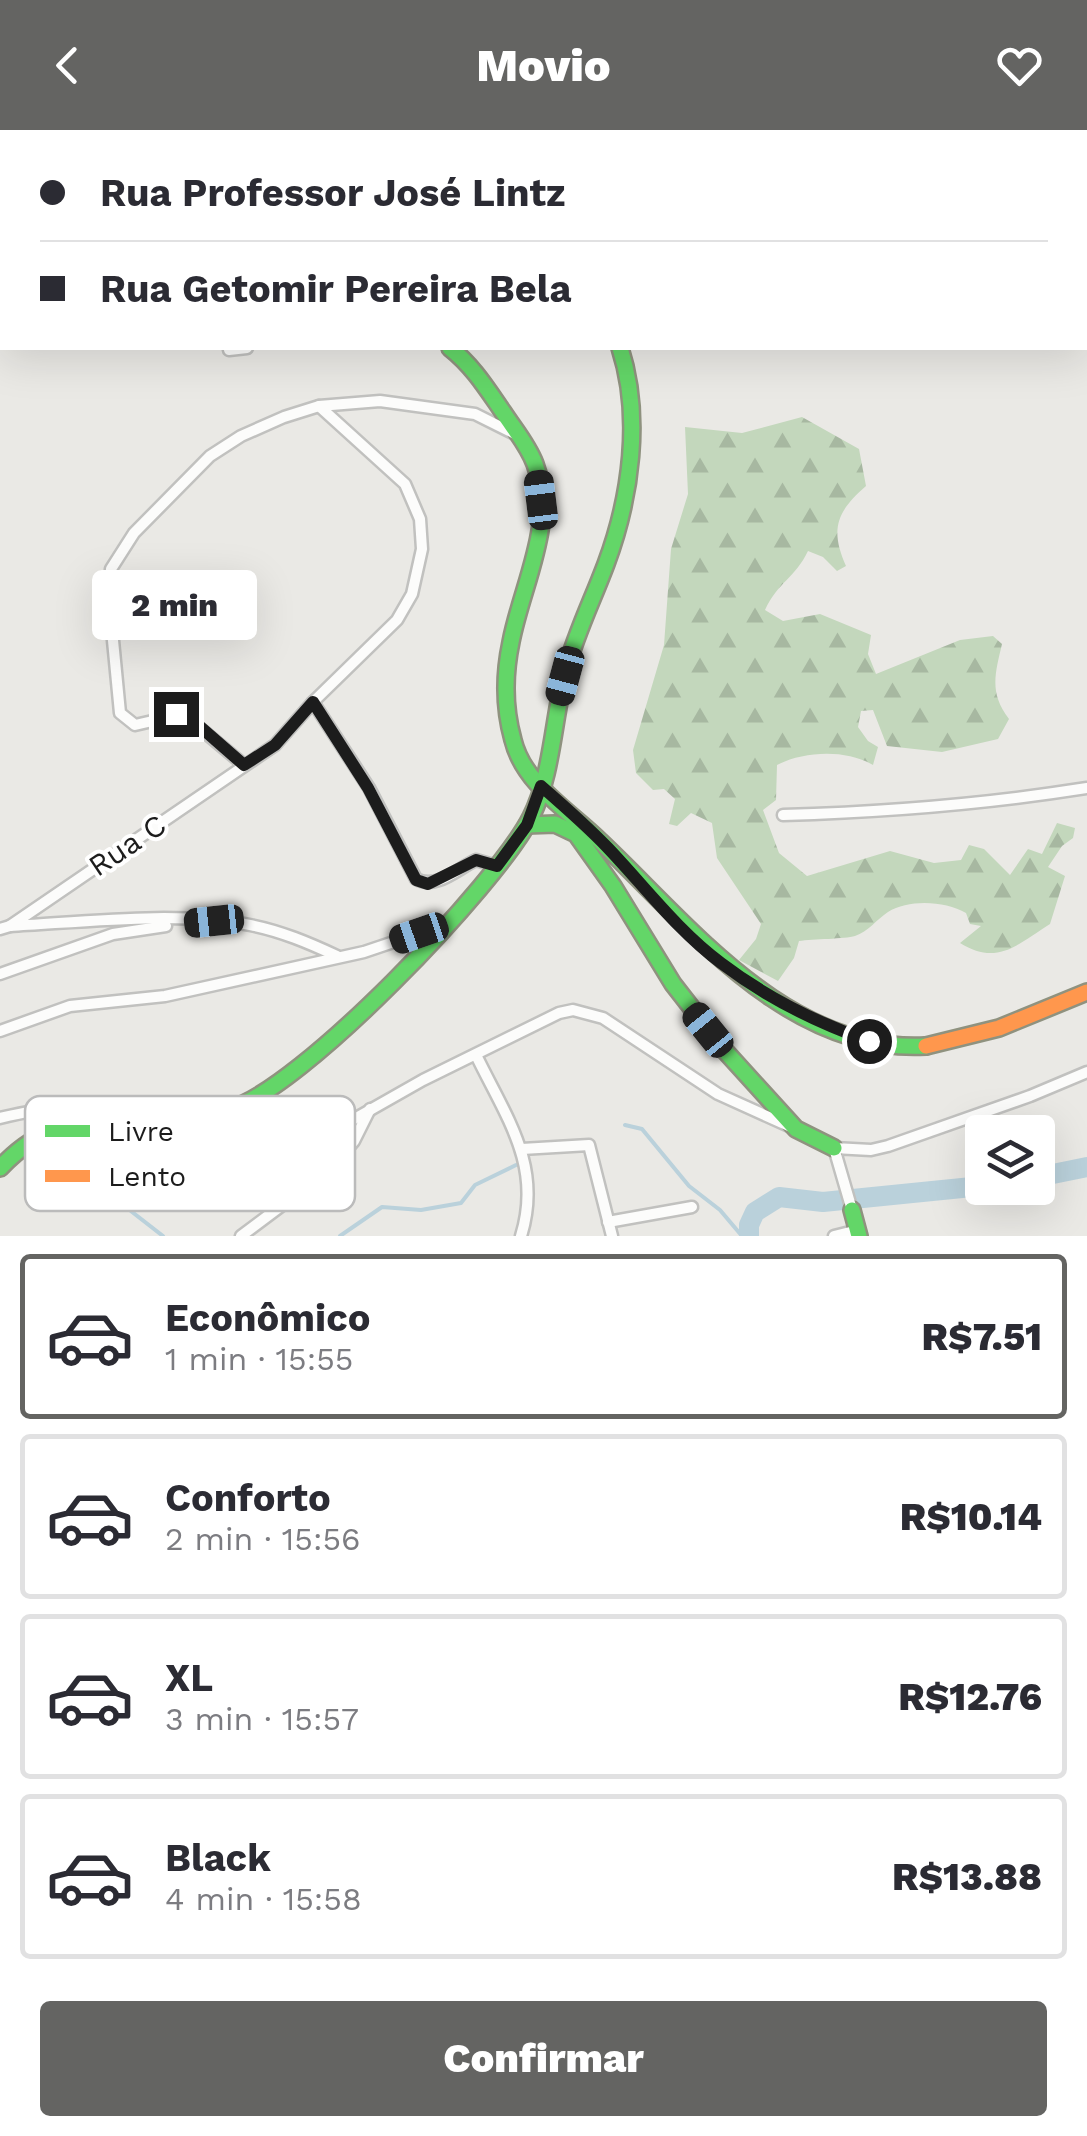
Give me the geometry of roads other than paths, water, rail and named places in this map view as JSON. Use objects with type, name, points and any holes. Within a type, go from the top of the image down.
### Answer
[{"type":"street","points":[[452,350],[471,366],[520,437],[537,471],[541,524],[507,663],[507,709],[514,746],[529,778],[607,847],[718,962],[767,996],[819,1023],[869,1041],[906,1047],[952,1042],[1087,992]]},
{"type":"street","points":[[260,1096],[272,1090],[354,1018],[447,924],[527,825],[541,786],[556,706],[573,645],[614,541],[630,436],[628,356]]},
{"type":"street","points":[[318,406],[405,484],[420,519],[422,549],[412,594],[397,620],[275,745],[244,765],[183,714],[135,725],[120,713],[109,600],[111,569],[134,533],[210,456],[241,436],[318,406],[380,401],[475,414],[520,437]]},
{"type":"street","points":[[313,702],[368,788],[416,880],[435,882],[476,860],[497,866]]},
{"type":"street","name":"Rua C","points":[[5,928],[244,765]]},
{"type":"street","points":[[783,815],[996,803],[1087,788]]},
{"type":"street","points":[[527,825],[554,824],[576,834],[690,1008],[796,1129]]},
{"type":"street","points":[[0,974],[113,934],[214,921]]},
{"type":"street","points":[[5,928],[214,921],[271,930],[339,957]]},
{"type":"street","points":[[0,1031],[70,1006],[165,996],[339,957],[447,924]]},
{"type":"street","points":[[355,1116],[573,1010],[604,1018],[718,1094],[834,1148],[871,1150],[888,1146],[1087,1072]]},
{"type":"street","points":[[476,1055],[522,1149],[530,1182],[528,1213],[521,1236]]},
{"type":"street","points":[[355,1139],[370,1108]]},
{"type":"street","points":[[0,1118],[25,1112]]},
{"type":"street","points":[[0,1168],[25,1142]]},
{"type":"street","points":[[522,1149],[589,1145],[612,1236]]},
{"type":"street","points":[[834,1148],[858,1233],[834,1236]]},
{"type":"street","points":[[608,1222],[692,1207]]},
{"type":"street","points":[[241,1236],[274,1211]]},
{"type":"waterway","points":[[625,1125],[642,1129],[689,1186],[720,1210],[742,1236]]},
{"type":"waterway","points":[[340,1236],[382,1207],[421,1210],[461,1203],[475,1185],[516,1165]]},
{"type":"waterway","points":[[1055,1174],[1087,1167]]},
{"type":"waterway","points":[[749,1236],[755,1212],[779,1197],[823,1202],[965,1188]]},
{"type":"waterway","points":[[131,1211],[163,1236]]}]
